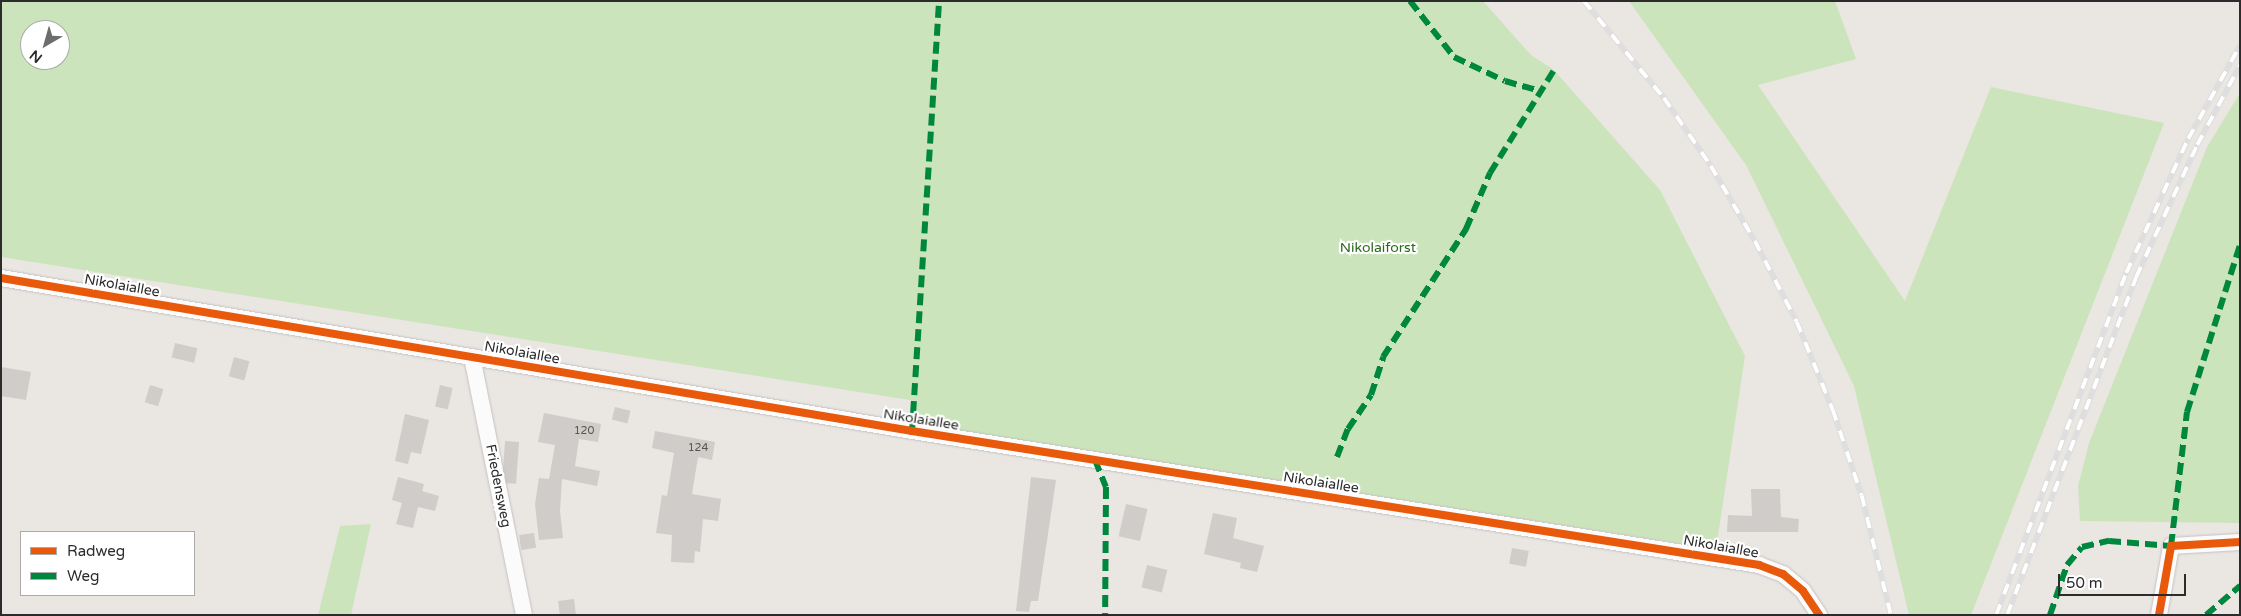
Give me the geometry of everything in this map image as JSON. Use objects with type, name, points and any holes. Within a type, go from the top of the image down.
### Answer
[{"type":"street","name":"Nikolaiallee","points":[[1,278],[902,430],[1760,565],[1783,574],[1803,591],[1819,615]]},
{"type":"street","name":"Friedensweg","points":[[472,357],[524,615]]},
{"type":"street","points":[[2159,615],[2171,546],[2240,542]]},
{"type":"green space","name":"Nikolaiforst","points":[[1,1],[1483,1],[1531,55],[1554,70],[1660,190],[1745,356],[1716,549],[916,425],[916,401],[1,257]]},
{"type":"green space","points":[[1629,1],[1835,1],[1856,59],[1758,85],[1905,301],[1991,87],[2164,123],[1971,615],[1909,615],[1854,386],[1746,165]]},
{"type":"green space","points":[[2240,93],[2240,523],[2080,521],[2078,486],[2089,443],[2207,147]]},
{"type":"green space","points":[[371,524],[351,615],[318,615],[340,526]]},
{"type":"building","points":[[175,343],[197,348],[194,363],[172,358]]},
{"type":"building","points":[[234,357],[249,361],[244,380],[229,376]]},
{"type":"building","points":[[1,367],[31,372],[26,400],[1,396]]},
{"type":"building","points":[[150,385],[163,389],[158,406],[145,402]]},
{"type":"building","points":[[440,385],[453,388],[448,409],[435,406]]},
{"type":"building","points":[[615,407],[631,411],[627,423],[612,420]]},
{"type":"building","points":[[544,413],[601,424],[598,442],[579,439],[575,466],[600,471],[597,486],[562,479],[560,511],[563,538],[539,540],[535,504],[539,478],[549,479],[555,445],[538,442]]},
{"type":"building","points":[[405,414],[429,420],[421,454],[411,452],[408,464],[395,461]]},
{"type":"building","points":[[655,431],[715,442],[712,460],[698,457],[692,494],[721,499],[718,521],[703,519],[700,552],[695,551],[694,563],[671,562],[672,535],[656,533],[662,495],[667,496],[674,453],[652,448]]},
{"type":"building","points":[[505,441],[519,442],[516,484],[502,483]]},
{"type":"building","points":[[398,477],[424,484],[422,491],[439,496],[435,511],[418,507],[413,528],[396,524],[402,503],[392,500]]},
{"type":"building","points":[[1031,477],[1056,480],[1038,601],[1031,601],[1029,612],[1016,611]]},
{"type":"building","points":[[1751,489],[1780,489],[1781,517],[1799,519],[1798,532],[1727,532],[1728,515],[1752,516]]},
{"type":"building","points":[[1126,504],[1147,509],[1140,541],[1119,536]]},
{"type":"building","points":[[1213,513],[1237,518],[1233,538],[1264,546],[1257,572],[1240,568],[1241,563],[1204,554]]},
{"type":"building","points":[[534,533],[536,548],[521,550],[519,535]]},
{"type":"building","points":[[1512,548],[1529,551],[1526,567],[1509,564]]},
{"type":"building","points":[[1147,565],[1167,570],[1162,592],[1141,587]]},
{"type":"building","points":[[574,599],[576,615],[560,615],[558,601]]},
{"type":"railway","points":[[1584,1],[1664,98],[1711,166],[1755,241],[1797,322],[1833,410],[1862,496],[1891,615]]},
{"type":"railway","points":[[1996,615],[2126,273],[2188,139],[2240,45]]},
{"type":"railway","points":[[2007,615],[2136,277],[2197,145],[2240,65]]},
{"type":"marked path","points":[[912,431],[939,1]]},
{"type":"marked path","points":[[1410,1],[1454,57],[1505,81],[1541,91]]},
{"type":"marked path","points":[[1337,457],[1348,429],[1371,395],[1383,357],[1466,229],[1490,173],[1554,70]]},
{"type":"marked path","points":[[2050,615],[2067,565],[2082,547],[2109,541],[2171,546],[2187,412],[2240,245]]},
{"type":"marked path","points":[[1095,460],[1106,487],[1105,615]]},
{"type":"marked path","points":[[2206,615],[2240,586]]},
{"type":"cycle path","points":[[1,278],[912,431],[1759,565],[1783,574],[1803,591],[1819,615]]},
{"type":"cycle path","points":[[2159,615],[2171,546],[2240,542]]}]
